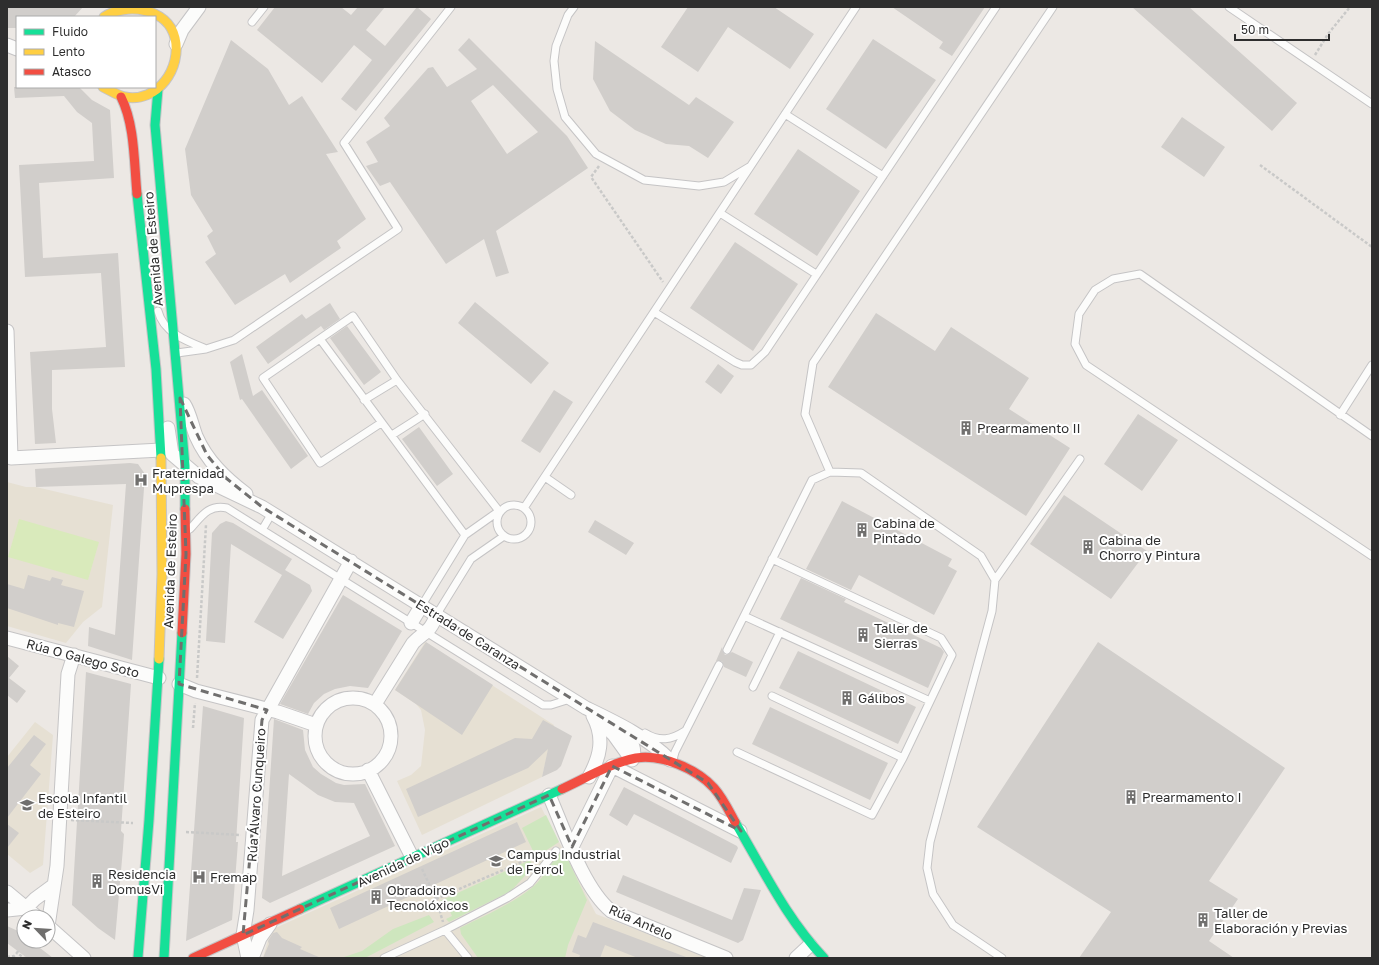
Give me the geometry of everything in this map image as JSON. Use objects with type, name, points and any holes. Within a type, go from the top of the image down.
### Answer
[{"type":"main road","points":[[104,88],[121,97],[134,98],[147,95],[158,89],[168,80],[174,69],[177,57],[176,44],[171,31],[157,9],[137,7],[106,13]]},
{"type":"main road","name":"Avenida de Esteiro","points":[[158,89],[155,125],[185,466],[185,534],[179,684],[158,957]]},
{"type":"main road","name":"Avenida de Esteiro","points":[[121,97],[126,107],[130,127],[156,375],[161,450],[162,554],[159,678],[141,935],[137,957]]},
{"type":"main road","name":"Avenida de Vigo","points":[[190,958],[271,923],[612,766],[643,758],[672,763],[708,783],[720,796],[795,925],[810,945],[824,958]]},
{"type":"main road","points":[[137,957],[158,957]]},
{"type":"street","points":[[176,44],[182,30],[199,7]]},
{"type":"street","points":[[7,331],[11,458],[161,450]]},
{"type":"street","points":[[156,375],[165,399],[172,454],[185,466],[210,483],[267,510]]},
{"type":"street","points":[[180,398],[186,406],[197,436],[207,455],[226,478],[267,510]]},
{"type":"street","name":"Estrada de Caranza","points":[[267,510],[571,699],[608,719],[654,747],[672,763]]},
{"type":"street","name":"Rúa Álvaro Cunqueiro","points":[[243,935],[247,910],[262,720],[351,561]]},
{"type":"street","points":[[411,623],[422,605]]},
{"type":"street","points":[[375,704],[413,643],[420,636],[427,633],[433,625],[436,614]]},
{"type":"street","name":"Rúa O Galego Soto","points":[[7,638],[159,678]]},
{"type":"street","points":[[50,909],[60,820],[68,674],[74,656]]},
{"type":"street","points":[[179,684],[203,693],[316,725]]},
{"type":"street","points":[[352,697],[364,699],[375,704],[386,717],[391,734],[390,745],[385,756],[378,764],[368,770],[356,774],[344,773],[333,768],[323,760],[317,749],[315,737],[316,725],[321,714],[330,705],[340,699],[352,697]]},
{"type":"street","points":[[589,710],[614,735],[632,760]]},
{"type":"street","points":[[589,710],[598,729],[601,746],[599,756],[589,777]]},
{"type":"street","points":[[620,726],[634,746],[632,760]]},
{"type":"street","points":[[572,847],[612,766],[741,831]]},
{"type":"street","points":[[368,770],[414,856]]},
{"type":"street","name":"Rúa Antelo","points":[[549,795],[592,888],[602,903],[611,911],[726,958]]},
{"type":"street","points":[[7,910],[26,908],[35,899],[54,885]]},
{"type":"street","points":[[7,892],[26,908]]},
{"type":"street","points":[[252,958],[260,938],[271,923]]},
{"type":"street","points":[[56,933],[84,958]]},
{"type":"street","points":[[243,935],[248,958]]},
{"type":"street","points":[[796,958],[810,945]]},
{"type":"lane","points":[[252,22],[264,7]]},
{"type":"lane","points":[[175,354],[206,349],[234,340],[398,229],[344,143],[451,7]]},
{"type":"lane","points":[[574,7],[568,15],[556,46],[554,61],[557,89],[565,117],[596,154],[644,180],[699,186],[724,182],[751,166]]},
{"type":"lane","points":[[524,508],[856,7]]},
{"type":"lane","points":[[654,312],[735,362],[742,365],[751,365],[764,352],[996,7]]},
{"type":"lane","points":[[830,472],[805,414],[813,363],[1053,7]]},
{"type":"lane","points":[[1229,7],[1372,104]]},
{"type":"lane","points":[[785,114],[883,176]]},
{"type":"lane","points":[[720,213],[816,274]]},
{"type":"lane","points":[[139,220],[145,230],[151,250]]},
{"type":"lane","points":[[1372,436],[1340,416],[1140,274],[1113,278],[1095,290],[1079,314],[1075,344],[1086,365],[1372,556]]},
{"type":"lane","points":[[157,301],[160,319],[173,332],[184,340],[206,349]]},
{"type":"lane","points":[[381,423],[320,463],[263,378],[353,316],[397,380],[500,511]]},
{"type":"lane","points":[[320,339],[464,535]]},
{"type":"lane","points":[[1340,416],[1372,365]]},
{"type":"lane","points":[[364,400],[397,380]]},
{"type":"lane","points":[[392,435],[425,414]]},
{"type":"lane","points":[[1002,958],[953,925],[933,894],[927,868],[930,842],[992,611],[995,580],[1080,459]]},
{"type":"lane","points":[[727,650],[812,480],[830,472],[861,473],[981,556],[995,580]]},
{"type":"lane","points":[[545,477],[571,495]]},
{"type":"lane","points":[[422,605],[464,535],[506,506],[513,504],[524,508],[530,516],[531,525],[528,532],[519,538],[513,539],[504,536],[497,527],[496,521],[500,511]]},
{"type":"lane","points":[[185,534],[201,515],[208,510],[221,507],[227,508],[543,705],[551,705],[571,699]]},
{"type":"lane","points":[[262,530],[267,510]]},
{"type":"lane","points":[[436,614],[471,559],[504,536]]},
{"type":"lane","points":[[737,752],[872,815],[903,758],[952,655],[941,638],[772,559]]},
{"type":"lane","points":[[744,616],[930,701]]},
{"type":"lane","points":[[753,687],[780,632]]},
{"type":"lane","points":[[672,763],[675,752],[719,665]]},
{"type":"lane","points":[[772,696],[903,758]]},
{"type":"lane","points":[[608,719],[663,740],[674,738],[687,730]]},
{"type":"lane","points":[[384,958],[445,930],[507,898],[530,883],[556,851]]},
{"type":"lane","points":[[445,930],[468,958]]},
{"type":"path","points":[[1310,62],[1328,34],[1350,7]]},
{"type":"path","points":[[604,159],[591,177],[669,290]]},
{"type":"path","points":[[1260,165],[1372,247]]},
{"type":"path","points":[[197,682],[207,519]]},
{"type":"path","points":[[60,820],[133,824]]},
{"type":"path","points":[[186,832],[253,835]]},
{"type":"path","points":[[436,899],[531,858],[556,851]]},
{"type":"path","points":[[414,856],[436,899],[445,930]]},
{"type":"path","points":[[7,957],[14,956],[18,952],[21,957]]},
{"type":"highlighted area","points":[[180,398],[207,455],[226,478],[262,507],[708,783],[741,831],[612,766],[572,847],[549,795],[243,935],[262,720],[267,710],[179,684],[186,554]]},
{"type":"shaded area","points":[[7,482],[26,487],[36,487],[113,505],[102,607],[83,622],[66,643],[7,626]]},
{"type":"shaded area","points":[[425,642],[554,725],[542,777],[422,835],[397,781],[411,775],[421,766],[425,730],[421,710],[416,704],[395,690]]},
{"type":"shaded area","name":"Escola Infantil de Esteiro","points":[[35,722],[53,735],[43,865],[30,873],[7,854],[7,757]]},
{"type":"shaded area","name":"Campus Industrial de Ferrol","points":[[541,807],[596,914],[710,958],[263,958],[271,930]]},
{"type":"green space","points":[[19,519],[99,542],[88,580],[8,557]]},
{"type":"green space","points":[[546,815],[559,842],[539,855],[534,853],[522,828]]},
{"type":"green space","points":[[563,849],[587,900],[568,945],[565,958],[478,958],[461,934],[460,928],[500,908],[529,890],[541,879]]},
{"type":"green space","points":[[530,860],[533,867],[511,891],[449,922],[446,919],[452,916],[449,909],[444,912],[440,901]]},
{"type":"green space","points":[[429,915],[434,922],[365,958],[341,958],[362,951],[393,929]]},
{"type":"building","points":[[8,7],[83,7],[75,16],[16,16],[16,28],[7,28]]},
{"type":"building","points":[[275,7],[341,7],[351,15],[358,7],[385,7],[366,30],[385,46],[417,7],[431,19],[356,111],[341,99],[372,60],[354,45],[322,83],[257,30]]},
{"type":"building","points":[[688,7],[774,7],[814,34],[790,69],[728,27],[698,72],[661,47]]},
{"type":"building","points":[[892,7],[985,7],[952,56],[939,48],[943,42]]},
{"type":"building","points":[[1132,7],[1189,7],[1297,103],[1272,131]]},
{"type":"building","points":[[469,38],[567,136],[588,168],[496,231],[509,273],[496,277],[484,239],[446,264],[390,182],[380,186],[366,166],[378,162],[366,142],[390,126],[384,118],[428,68],[433,67],[447,87],[477,69],[458,50]],"holes":[[[493,85],[538,132],[507,154],[471,101]]]},
{"type":"building","points":[[873,39],[936,80],[886,149],[826,109]]},
{"type":"building","points":[[231,40],[268,69],[289,105],[302,96],[338,152],[326,154],[366,219],[337,241],[341,248],[290,283],[285,274],[235,305],[205,262],[216,254],[207,236],[213,231],[191,195],[185,149]]},
{"type":"building","points":[[595,41],[689,105],[696,97],[734,122],[708,158],[689,146],[666,144],[635,130],[610,111],[593,79]]},
{"type":"building","points":[[14,87],[80,88],[92,100],[110,110],[114,178],[39,183],[43,258],[118,253],[125,367],[52,370],[52,409],[56,443],[35,444],[30,352],[106,347],[101,273],[25,277],[19,165],[94,161],[92,123],[77,112],[64,96],[15,98]]},
{"type":"building","points":[[1182,117],[1225,147],[1204,177],[1161,147]]},
{"type":"building","points":[[798,149],[860,191],[817,256],[754,214]]},
{"type":"building","points":[[735,242],[798,284],[753,351],[690,308]]},
{"type":"building","points":[[475,302],[549,363],[531,384],[458,323]]},
{"type":"building","points":[[330,303],[340,319],[324,330],[321,326],[268,364],[256,347],[302,314],[306,319]]},
{"type":"building","name":"Prearmamento II","points":[[876,313],[935,351],[951,327],[1029,378],[1009,409],[1070,448],[1026,516],[828,387]]},
{"type":"building","points":[[347,326],[381,372],[364,385],[330,338]]},
{"type":"building","points":[[242,354],[253,396],[262,390],[308,456],[291,469],[242,399],[240,400],[230,362]]},
{"type":"building","points":[[718,364],[734,376],[721,394],[705,382]]},
{"type":"building","points":[[554,390],[573,402],[540,453],[521,441]]},
{"type":"building","points":[[1138,414],[1178,440],[1142,491],[1104,464]]},
{"type":"building","points":[[419,427],[453,474],[437,486],[402,439]]},
{"type":"building","points":[[130,463],[138,464],[145,474],[132,660],[88,646],[89,627],[115,635],[126,484],[36,487],[35,469]]},
{"type":"building","name":"Cabina de Chorro y Pintura","points":[[1064,495],[1147,551],[1111,599],[1030,544]]},
{"type":"building","name":"Cabina de Pintado","points":[[842,501],[952,559],[948,566],[957,571],[934,615],[859,575],[851,590],[806,569]]},
{"type":"building","points":[[595,520],[634,543],[626,555],[588,532]]},
{"type":"building","points":[[226,521],[233,523],[292,559],[285,570],[310,585],[312,591],[283,639],[254,622],[282,575],[231,544],[225,643],[206,641],[212,533],[220,524]]},
{"type":"building","points":[[28,575],[50,581],[52,577],[63,580],[61,585],[84,591],[74,627],[58,623],[58,625],[7,608],[7,584],[24,589]]},
{"type":"building","name":"Taller de Sierras","points":[[801,578],[846,599],[844,602],[941,648],[944,652],[928,688],[780,619]]},
{"type":"building","points":[[343,595],[402,631],[368,688],[350,686],[335,689],[324,694],[314,703],[308,714],[280,704]]},
{"type":"building","points":[[426,642],[493,685],[462,735],[395,690]]},
{"type":"building","name":"Prearmamento I","points":[[1098,642],[1285,768],[1209,881],[1238,899],[1209,941],[1234,958],[1079,958],[1111,912],[977,827]]},
{"type":"building","points":[[722,647],[725,655],[732,652],[753,662],[746,677],[724,667],[722,661],[716,661]]},
{"type":"building","name":"Gálibos","points":[[798,651],[916,707],[898,744],[779,688]]},
{"type":"building","points":[[7,656],[19,666],[9,678],[26,691],[17,703],[7,695]]},
{"type":"building","points":[[86,672],[131,684],[121,831],[124,834],[115,940],[98,928],[72,905]]},
{"type":"building","points":[[203,706],[244,718],[236,842],[238,842],[232,920],[186,941]]},
{"type":"building","points":[[770,707],[888,763],[870,800],[752,744]]},
{"type":"building","points":[[274,719],[303,730],[305,750],[313,767],[321,774],[336,783],[344,785],[365,784],[395,846],[270,903],[262,898]],"holes":[[[289,774],[318,795],[335,802],[354,803],[370,836],[282,876]]]},
{"type":"building","points":[[543,720],[572,736],[561,766],[557,770],[542,777],[548,749],[528,768],[418,817],[406,789],[515,738],[532,739]]},
{"type":"building","points":[[34,735],[46,744],[30,765],[41,774],[7,818],[7,768]]},
{"type":"building","points":[[624,787],[737,846],[738,848],[731,863],[634,814],[627,826],[609,815]]},
{"type":"building","points":[[517,822],[526,842],[339,929],[330,908]]},
{"type":"building","points":[[7,824],[19,833],[7,848]]},
{"type":"building","points":[[623,875],[732,920],[744,888],[761,890],[743,940],[738,943],[616,892]]},
{"type":"building","points":[[593,922],[686,958],[638,958],[605,945],[600,958],[579,958],[580,955],[572,952],[578,935],[586,938]]},
{"type":"building","points":[[7,926],[16,930],[16,949],[41,949],[53,958],[27,958],[7,943]]},
{"type":"building","points":[[277,932],[282,938],[302,947],[300,949],[321,958],[263,958],[269,944],[268,941],[273,933]]},
{"type":"traffic: fast","points":[[158,89],[155,125],[185,466],[185,509]]},
{"type":"traffic: fast","points":[[137,194],[156,369],[161,458]]},
{"type":"traffic: fast","points":[[164,958],[182,633]]},
{"type":"traffic: fast","points":[[138,957],[149,820],[159,659]]},
{"type":"traffic: fast","points":[[300,909],[562,789]]},
{"type":"traffic: fast","points":[[735,822],[787,910],[810,943],[824,958]]},
{"type":"traffic: slow","points":[[105,88],[125,97],[148,95],[165,81],[175,61],[176,49],[175,38],[171,28],[164,20],[155,14],[134,9],[113,12],[106,16]]},
{"type":"traffic: slow","points":[[159,659],[162,574],[161,458]]},
{"type":"traffic: jam","points":[[121,97],[126,108],[131,132],[137,194]]},
{"type":"traffic: jam","points":[[182,633],[186,554],[185,509]]},
{"type":"traffic: jam","points":[[562,789],[608,767],[627,760],[646,757],[657,758],[689,769],[707,781],[720,796],[735,822]]},
{"type":"traffic: jam","points":[[193,958],[300,909]]},
{"type":"place","name":"Prearmamento II","points":[[966,428]]},
{"type":"place","name":"Fraternidad Muprespa","points":[[141,480]]},
{"type":"place","name":"Cabina de Pintado","points":[[862,530]]},
{"type":"place","name":"Cabina de Chorro y Pintura","points":[[1088,547]]},
{"type":"place","name":"Taller de Sierras","points":[[863,635]]},
{"type":"place","name":"Gálibos","points":[[847,698]]},
{"type":"place","name":"Prearmamento I","points":[[1131,797]]},
{"type":"place","name":"Escola Infantil de Esteiro","points":[[27,805]]},
{"type":"place","name":"Campus Industrial de Ferrol","points":[[496,861]]},
{"type":"place","name":"Fremap","points":[[199,877]]},
{"type":"place","name":"Residencia DomusVi","points":[[97,881]]},
{"type":"place","name":"Obradoiros Tecnolóxicos","points":[[376,897]]},
{"type":"place","name":"Taller de Elaboración y Previas","points":[[1203,920]]}]
